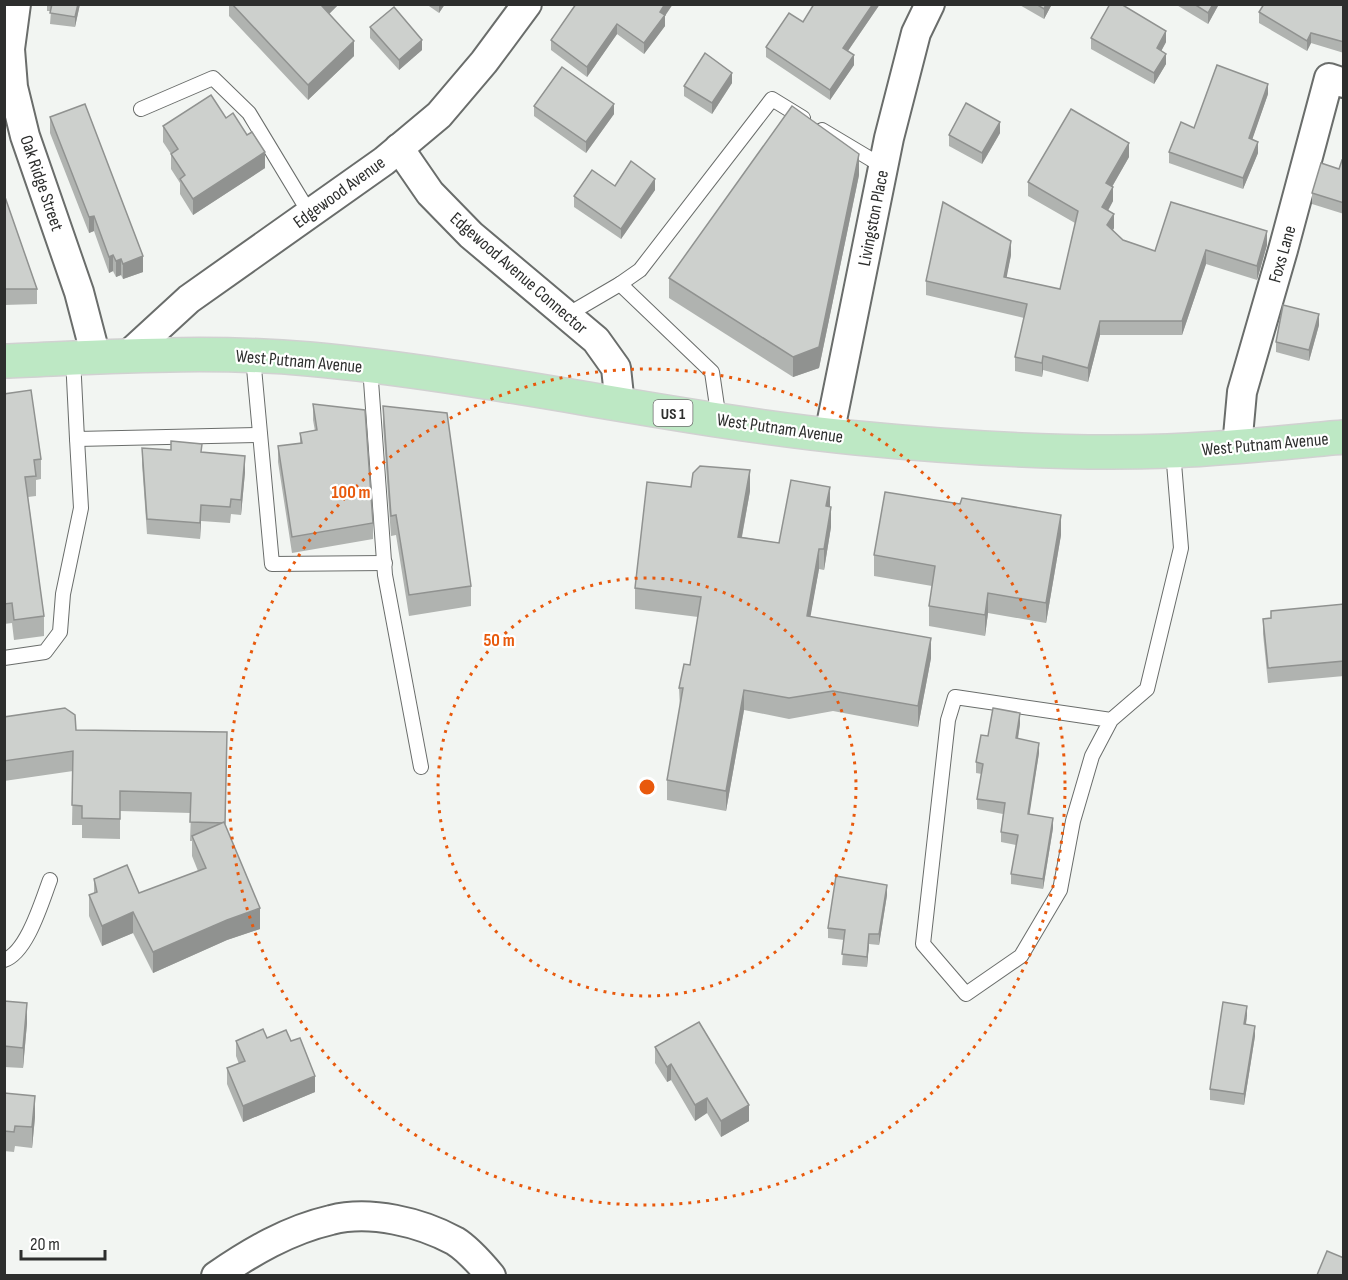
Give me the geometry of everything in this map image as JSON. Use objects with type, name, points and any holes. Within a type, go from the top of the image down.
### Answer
[{"type":"main road","name":"West Putnam Avenue","points":[[4,362],[201,354],[307,359],[829,435],[973,447],[1110,452],[1173,451],[1344,437]]},
{"type":"street","name":"Oak Ridge Street","points":[[16,4],[10,49],[13,87],[25,136],[99,357]]},
{"type":"street","name":"Edgewood Avenue","points":[[99,357],[189,299],[399,148],[439,115],[484,62],[527,4]]},
{"type":"street","name":"Livingston Place","points":[[829,435],[884,167],[916,33],[930,4]]},
{"type":"street","name":"Foxs Lane","points":[[1237,447],[1242,392],[1329,78],[1344,82]]},
{"type":"street","name":"Edgewood Avenue Connector","points":[[399,148],[430,193],[471,235],[596,340],[616,368],[620,405]]},
{"type":"street","points":[[216,1275],[251,1252],[292,1232],[332,1219],[379,1217],[422,1227],[456,1242],[491,1275]]},
{"type":"lane","points":[[141,109],[213,78],[249,113],[310,214]]},
{"type":"lane","points":[[567,315],[640,270],[772,99],[884,167]]},
{"type":"lane","points":[[620,284],[712,372],[719,420]]},
{"type":"lane","points":[[4,658],[45,652],[60,632],[63,594],[81,508],[77,439],[99,357]]},
{"type":"lane","points":[[254,357],[272,564],[385,563]]},
{"type":"lane","points":[[370,367],[385,563],[421,767]]},
{"type":"lane","points":[[77,439],[260,435]]},
{"type":"lane","points":[[1111,720],[955,697],[948,720],[922,944],[966,994],[1021,956],[1060,890],[1073,821],[1092,756],[1111,720],[1147,689],[1181,548],[1173,451]]},
{"type":"lane","points":[[4,960],[11,958],[32,929],[50,880]]},
{"type":"building","points":[[52,4],[78,4],[75,17],[50,13]]},
{"type":"building","points":[[232,4],[324,4],[322,6],[354,41],[308,85]]},
{"type":"building","points":[[576,4],[665,4],[660,12],[665,15],[644,43],[617,24],[587,67],[551,40]]},
{"type":"building","points":[[814,4],[873,4],[843,48],[854,55],[830,90],[766,47],[789,13],[803,22]]},
{"type":"building","points":[[1036,4],[1046,4],[1044,9]]},
{"type":"building","points":[[1110,4],[1121,4],[1166,31],[1157,48],[1166,54],[1154,73],[1091,38]]},
{"type":"building","points":[[1194,4],[1213,4],[1208,13]]},
{"type":"building","points":[[1264,4],[1344,4],[1344,42],[1311,33],[1307,41],[1259,12]]},
{"type":"building","points":[[394,7],[422,40],[399,60],[370,27]]},
{"type":"building","points":[[705,53],[732,73],[712,103],[684,86]]},
{"type":"building","points":[[1217,65],[1268,84],[1249,138],[1258,142],[1243,178],[1169,152],[1181,122],[1194,128]]},
{"type":"building","points":[[562,67],[614,104],[586,142],[534,106]]},
{"type":"building","points":[[211,95],[226,118],[233,113],[247,135],[252,132],[265,152],[193,199],[180,179],[185,175],[171,154],[178,149],[163,126]]},
{"type":"building","points":[[966,103],[1000,122],[982,153],[949,135]]},
{"type":"building","points":[[85,104],[143,256],[123,264],[121,259],[116,261],[113,255],[109,257],[94,216],[89,217],[50,117]]},
{"type":"building","points":[[792,106],[859,154],[819,347],[793,357],[669,278]]},
{"type":"building","points":[[1071,109],[1129,143],[1106,183],[1113,187],[1102,207],[1114,214],[1107,225],[1123,240],[1155,251],[1171,202],[1267,231],[1257,266],[1206,250],[1182,321],[1100,321],[1088,368],[1043,356],[1042,363],[1015,357],[1027,304],[926,281],[943,202],[1011,241],[1004,277],[1060,289],[1078,211],[1028,182]]},
{"type":"building","points":[[1342,160],[1344,161],[1344,203],[1312,193],[1321,163],[1339,169]]},
{"type":"building","points":[[631,161],[655,179],[621,229],[574,196],[592,170],[615,186]]},
{"type":"building","points":[[5,197],[37,289],[4,289]]},
{"type":"building","points":[[1283,305],[1319,314],[1309,350],[1276,342]]},
{"type":"building","points":[[31,390],[41,459],[34,460],[36,476],[25,477],[44,616],[14,620],[12,603],[4,604],[4,394]]},
{"type":"building","points":[[313,404],[365,410],[373,523],[292,537],[278,446],[302,443],[300,433],[317,430]]},
{"type":"building","points":[[383,406],[447,413],[471,586],[409,595],[396,515],[391,516]]},
{"type":"building","points":[[171,441],[202,444],[201,452],[245,456],[241,500],[231,499],[230,507],[201,505],[200,523],[147,519],[142,448],[171,450]]},
{"type":"building","points":[[700,466],[750,470],[738,537],[779,543],[791,480],[830,487],[826,506],[831,507],[824,549],[819,549],[807,616],[931,638],[918,706],[833,691],[789,698],[744,690],[726,791],[667,780],[683,688],[679,688],[684,664],[690,665],[701,597],[635,588],[647,482],[691,487],[693,473]]},
{"type":"building","points":[[885,492],[960,504],[962,498],[1061,515],[1046,603],[988,593],[985,615],[929,606],[935,566],[874,555]]},
{"type":"building","points":[[1344,604],[1344,661],[1268,668],[1263,619],[1271,618],[1271,611]]},
{"type":"building","points":[[65,708],[75,715],[76,730],[227,732],[225,823],[190,822],[191,793],[120,791],[120,819],[82,818],[82,806],[72,805],[73,751],[4,761],[4,717]]},
{"type":"building","points":[[993,708],[1020,713],[1016,738],[1039,743],[1028,814],[1053,818],[1043,879],[1011,874],[1018,835],[1001,832],[1005,803],[977,799],[983,764],[976,762],[981,735],[988,736]]},
{"type":"building","points":[[224,822],[260,908],[153,952],[133,912],[102,926],[89,895],[97,892],[94,879],[127,865],[139,893],[206,868],[192,836]]},
{"type":"building","points":[[836,876],[887,885],[879,934],[869,934],[867,957],[842,954],[845,930],[828,928]]},
{"type":"building","points":[[4,1001],[27,1003],[23,1048],[4,1046]]},
{"type":"building","points":[[1223,1002],[1247,1006],[1244,1024],[1255,1026],[1244,1094],[1210,1089]]},
{"type":"building","points":[[699,1022],[749,1105],[721,1121],[707,1098],[695,1105],[671,1064],[667,1067],[655,1047]]},
{"type":"building","points":[[263,1029],[267,1038],[286,1030],[291,1041],[300,1038],[315,1076],[243,1106],[227,1068],[245,1061],[236,1041]]},
{"type":"building","points":[[4,1093],[35,1096],[32,1127],[15,1126],[14,1132],[4,1131]]},
{"type":"building","points":[[1327,1251],[1344,1258],[1344,1275],[1317,1275]]}]
